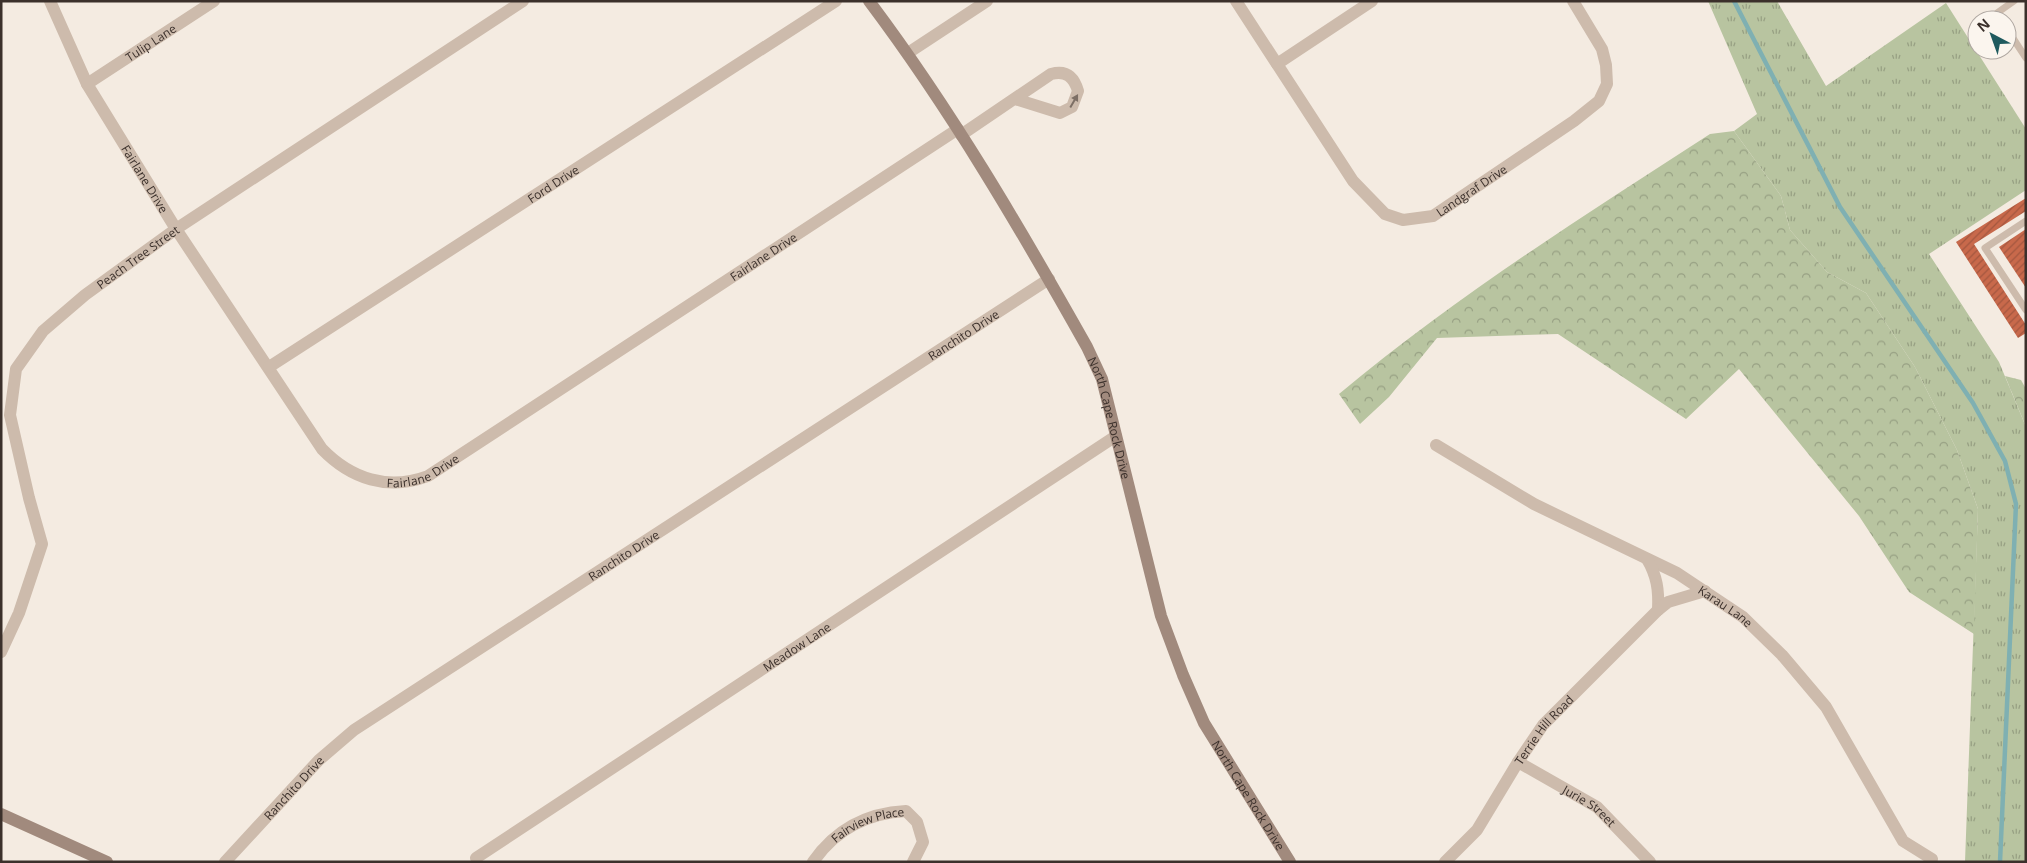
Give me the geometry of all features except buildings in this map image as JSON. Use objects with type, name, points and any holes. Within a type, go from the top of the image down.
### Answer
[{"type":"street","name":"Fairlane Drive","points":[[50,1],[87,84],[176,229],[322,449],[344,468],[370,480],[398,484],[414,481],[444,465],[959,132],[1015,99],[1051,74],[1058,72],[1066,73],[1073,78],[1078,91],[1072,107],[1060,113],[1015,99]]},
{"type":"street","name":"Tulip Lane","points":[[87,84],[214,1]]},
{"type":"street","name":"Peach Tree Street","points":[[1,652],[19,613],[42,544],[29,498],[10,415],[16,368],[43,331],[85,295],[176,229],[523,1]]},
{"type":"street","name":"Ford Drive","points":[[269,367],[836,1]]},
{"type":"street","name":"North Cape Rock Drive","points":[[869,1],[908,53],[959,132],[1049,279],[1087,347],[1102,379],[1161,616],[1183,675],[1204,723],[1290,862]]},
{"type":"street","points":[[908,53],[987,1]]},
{"type":"street","name":"Landgraf Drive","points":[[1236,1],[1353,181],[1385,214],[1403,220],[1418,220],[1432,216],[1574,121],[1599,101],[1607,84],[1604,57],[1591,28],[1573,1]]},
{"type":"street","points":[[1277,64],[1372,1]]},
{"type":"street","name":"Ranchito Drive","points":[[225,862],[319,760],[354,730],[1049,279]]},
{"type":"street","name":"Meadow Lane","points":[[476,858],[1116,436]]},
{"type":"street","name":"Karau Lane","points":[[1436,445],[1534,504],[1677,573],[1743,617],[1782,655],[1826,707],[1903,841],[1932,859]]},
{"type":"street","points":[[1647,559],[1655,573],[1658,610]]},
{"type":"street","name":"Terrie Hill Road","points":[[1445,862],[1476,830],[1518,762],[1543,726],[1561,705],[1668,602],[1705,591]]},
{"type":"street","name":"Jurie Street","points":[[1518,762],[1597,807],[1650,862]]},
{"type":"street","name":"Fairview Place","points":[[813,862],[823,847],[844,828],[886,812],[906,811],[917,822],[923,842],[913,862]]},
{"type":"street","points":[[1,814],[107,862]]},
{"type":"lane","points":[[2001,10],[2014,1]]},
{"type":"lane","points":[[2017,44],[2026,58]]},
{"type":"lane","points":[[2026,221],[1985,248],[2026,310]]},
{"type":"green space","points":[[1708,1],[1777,1],[1826,86],[1946,3],[1967,36],[1967,60],[1982,60],[2026,129],[2026,190],[1929,254],[1999,362],[2026,427],[2026,862],[1965,862],[1978,509],[1957,450],[1915,367],[1866,293],[1827,272],[1790,230],[1781,196],[1734,131],[1757,114]]},
{"type":"green space","points":[[1734,131],[1781,196],[1790,230],[1827,272],[1866,293],[1915,367],[1957,450],[1978,509],[1974,634],[1909,592],[1859,516],[1739,369],[1686,419],[1558,334],[1437,338],[1389,397],[1360,424],[1339,394],[1428,324],[1520,258],[1710,134]]},
{"type":"green space","points":[[2005,376],[2021,380],[2026,389],[2026,427]]},
{"type":"waterway","points":[[1734,1],[1840,207],[1973,403],[2005,461],[2016,504],[2000,862]]}]
